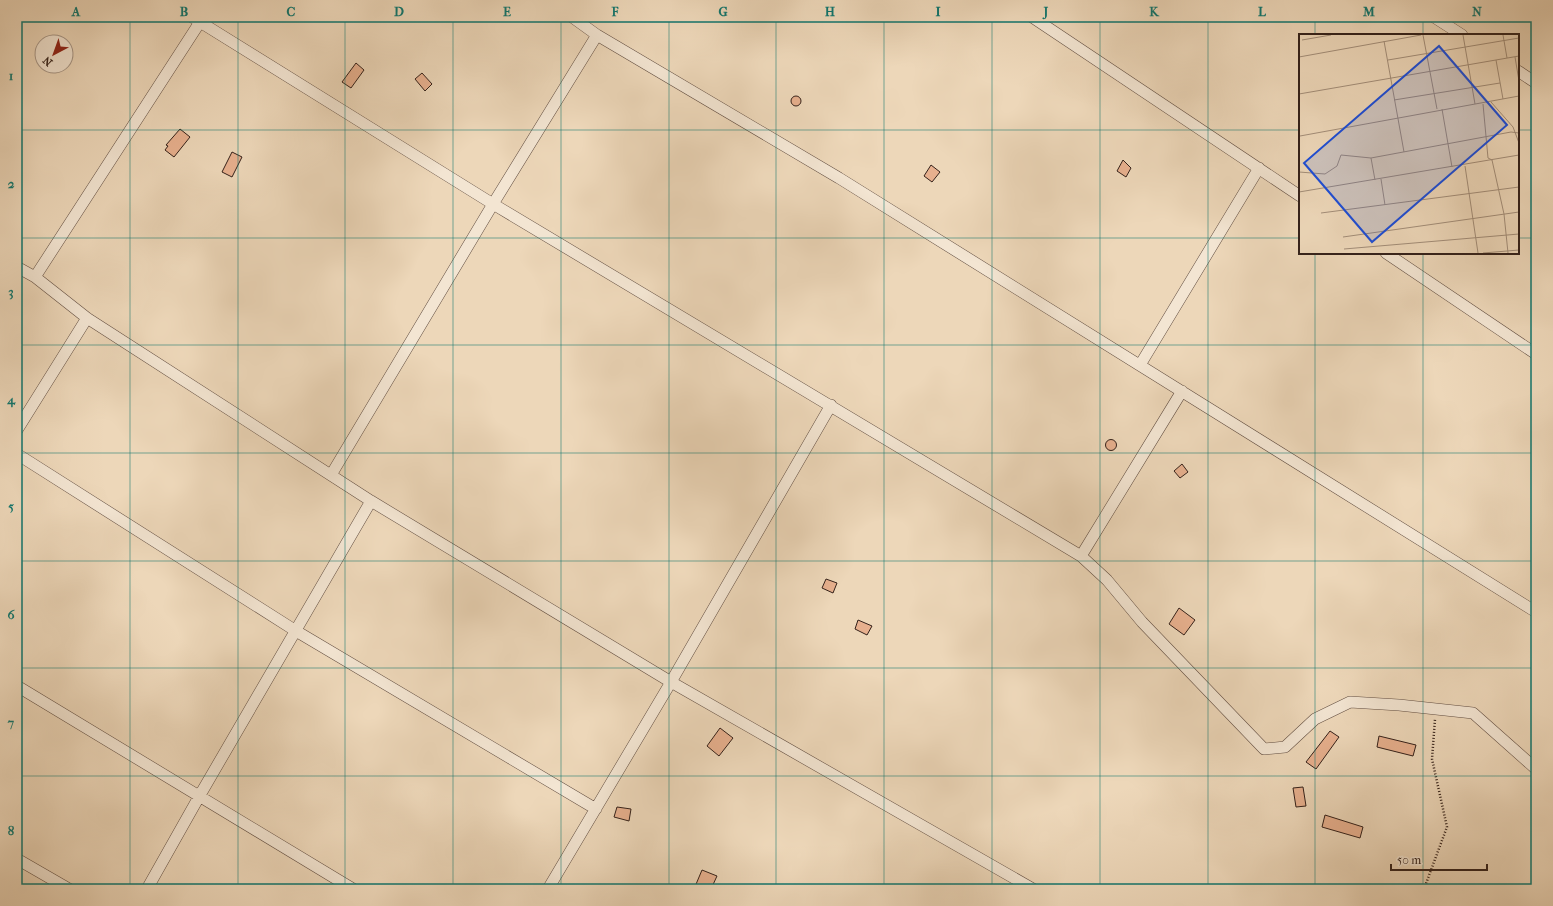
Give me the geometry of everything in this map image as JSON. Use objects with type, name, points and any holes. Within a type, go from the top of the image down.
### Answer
[{"type":"street","points":[[35,277],[196,20],[210,17]]},
{"type":"street","points":[[572,17],[597,35],[839,178],[1536,612]]},
{"type":"street","points":[[1032,17],[1299,195]]},
{"type":"street","points":[[1434,17],[1460,34]]},
{"type":"street","points":[[196,20],[493,204],[1081,556],[1107,580],[1142,622],[1264,750],[1285,747],[1315,718],[1350,702],[1399,705],[1473,712],[1536,769]]},
{"type":"street","points":[[331,475],[493,204],[597,35]]},
{"type":"street","points":[[1519,72],[1536,83]]},
{"type":"street","points":[[1140,365],[1259,168]]},
{"type":"street","points":[[1387,254],[1536,354]]},
{"type":"street","points":[[17,266],[35,277],[87,318],[371,501],[671,682],[1033,889]]},
{"type":"street","points":[[17,430],[87,318]]},
{"type":"street","points":[[1081,556],[1182,391]]},
{"type":"street","points":[[548,889],[671,682],[831,406]]},
{"type":"street","points":[[17,454],[296,631],[596,809]]},
{"type":"street","points":[[148,889],[200,795],[371,501]]},
{"type":"street","points":[[17,686],[200,795],[353,889]]},
{"type":"street","points":[[17,859],[69,889]]},
{"type":"path","points":[[1424,889],[1447,827],[1432,759],[1436,709]]},
{"type":"building","points":[[356,63],[364,70],[351,88],[342,82]]},
{"type":"building","points":[[422,73],[432,84],[425,91],[415,79]]},
{"type":"building","points":[[794,96],[798,96],[800,97],[800,105],[794,106],[791,103],[791,99]]},
{"type":"building","points":[[180,129],[190,137],[174,157],[165,150],[168,146],[166,145]]},
{"type":"building","points":[[232,152],[242,157],[232,177],[222,172]]},
{"type":"building","points":[[1123,160],[1131,168],[1126,177],[1117,171]]},
{"type":"building","points":[[931,165],[940,172],[932,182],[924,176]]},
{"type":"building","points":[[1111,439],[1115,441],[1117,445],[1115,449],[1111,451],[1107,449],[1105,445],[1107,441]]},
{"type":"building","points":[[1182,464],[1188,472],[1180,478],[1174,471]]},
{"type":"building","points":[[826,579],[837,583],[833,593],[822,588]]},
{"type":"building","points":[[1179,608],[1195,620],[1184,635],[1169,624]]},
{"type":"building","points":[[858,620],[872,626],[867,635],[855,629]]},
{"type":"building","points":[[720,728],[733,738],[719,756],[707,746]]},
{"type":"building","points":[[1330,731],[1339,737],[1316,769],[1306,762]]},
{"type":"building","points":[[1379,736],[1416,745],[1413,756],[1377,747]]},
{"type":"building","points":[[1303,787],[1306,806],[1296,807],[1293,788]]},
{"type":"building","points":[[617,807],[631,809],[629,821],[614,817]]},
{"type":"building","points":[[1325,815],[1363,827],[1360,838],[1322,827]]},
{"type":"building","points":[[702,870],[717,876],[711,889],[694,889]]}]
